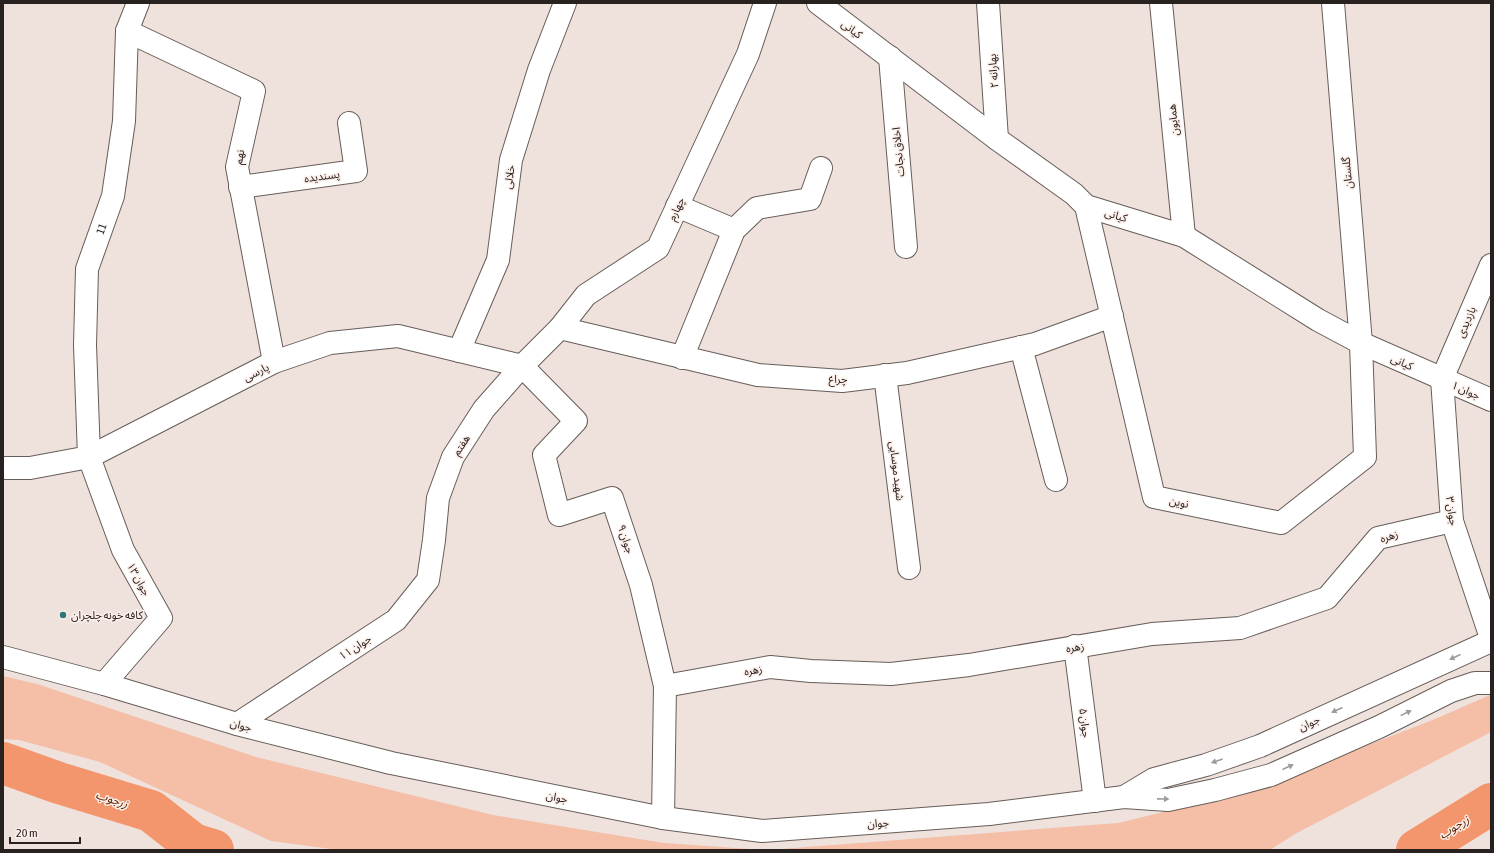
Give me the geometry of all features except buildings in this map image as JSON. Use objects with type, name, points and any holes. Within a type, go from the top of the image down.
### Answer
[{"type":"street","name":"11","points":[[89,457],[85,345],[87,269],[113,196],[124,121],[127,31],[138,3]]},
{"type":"street","name":"خلالی","points":[[459,351],[498,260],[511,160],[538,70],[566,3]]},
{"type":"street","name":"چهارم","points":[[522,366],[560,328],[586,295],[658,248],[748,54],[764,3]]},
{"type":"street","name":"کیانی","points":[[818,3],[997,139],[1074,194],[1086,206],[1184,236],[1318,320],[1361,343],[1442,379]]},
{"type":"street","name":"بهارانه ۲","points":[[988,3],[997,139]]},
{"type":"street","name":"همایون","points":[[1161,3],[1184,236]]},
{"type":"street","name":"گلستان","points":[[1333,3],[1361,343]]},
{"type":"street","name":"نهم","points":[[127,31],[254,91],[237,167],[274,362]]},
{"type":"street","name":"اخلاق نجات","points":[[890,57],[906,247]]},
{"type":"street","name":"پسندیده","points":[[240,187],[356,171],[350,123]]},
{"type":"street","points":[[682,358],[734,230],[757,208],[810,199],[821,168]]},
{"type":"street","points":[[677,206],[734,230]]},
{"type":"street","name":"نوین","points":[[1086,206],[1154,497],[1281,523],[1365,457],[1361,343]]},
{"type":"street","name":"بازدیدی","points":[[1442,379],[1491,265]]},
{"type":"street","name":"چراغ","points":[[560,328],[758,375],[842,381],[907,373],[1035,344],[1112,316]]},
{"type":"street","name":"پارسی","points":[[3,468],[30,468],[89,457],[274,362],[330,343],[398,336],[522,366]]},
{"type":"street","points":[[1021,347],[1056,480]]},
{"type":"street","name":"هفتم","points":[[434,540],[438,498],[453,457],[484,409],[522,366]]},
{"type":"street","name":"جوان ۹","points":[[522,366],[576,421],[544,455],[559,515],[612,498],[641,585],[665,686],[662,818]]},
{"type":"street","name":"شهید موسایی","points":[[885,375],[909,568]]},
{"type":"street","name":"جوان ۱","points":[[1442,379],[1491,400]]},
{"type":"street","name":"جوان ۳","points":[[1442,379],[1452,521],[1491,638]]},
{"type":"street","name":"جوان ۱۳","points":[[89,457],[123,550],[161,618],[104,684]]},
{"type":"street","name":"زهره","points":[[665,686],[770,667],[810,671],[891,674],[969,665],[1152,634],[1240,628],[1327,598],[1378,538],[1452,521]]},
{"type":"street","name":"جوان ۱۱","points":[[237,724],[396,620],[428,580],[434,540]]},
{"type":"street","name":"جوان","points":[[1124,797],[1154,779],[1206,765],[1260,746],[1491,641]]},
{"type":"street","name":"جوان ۵","points":[[1075,646],[1095,800]]},
{"type":"street","name":"جوان","points":[[3,657],[104,684],[237,724],[391,763],[662,818],[762,831],[989,814],[1124,797],[1168,800],[1215,790],[1271,775],[1379,726],[1451,691],[1475,683],[1491,683]]},
{"type":"shaded area","points":[[3,676],[37,684],[256,757],[493,815],[664,843],[764,850],[339,850],[271,841],[100,762],[19,740],[3,739]]},
{"type":"shaded area","points":[[1490,695],[1491,732],[1295,834],[1270,850],[768,850],[1118,823],[1269,784],[1435,719]]},
{"type":"waterway","name":"زرجوب","points":[[3,763],[59,783],[151,811],[193,844],[213,850]]},
{"type":"waterway","name":"زرجوب","points":[[1417,850],[1491,804]]},
{"type":"place","name":"کافه خونه چلچران","points":[[63,615]]}]
